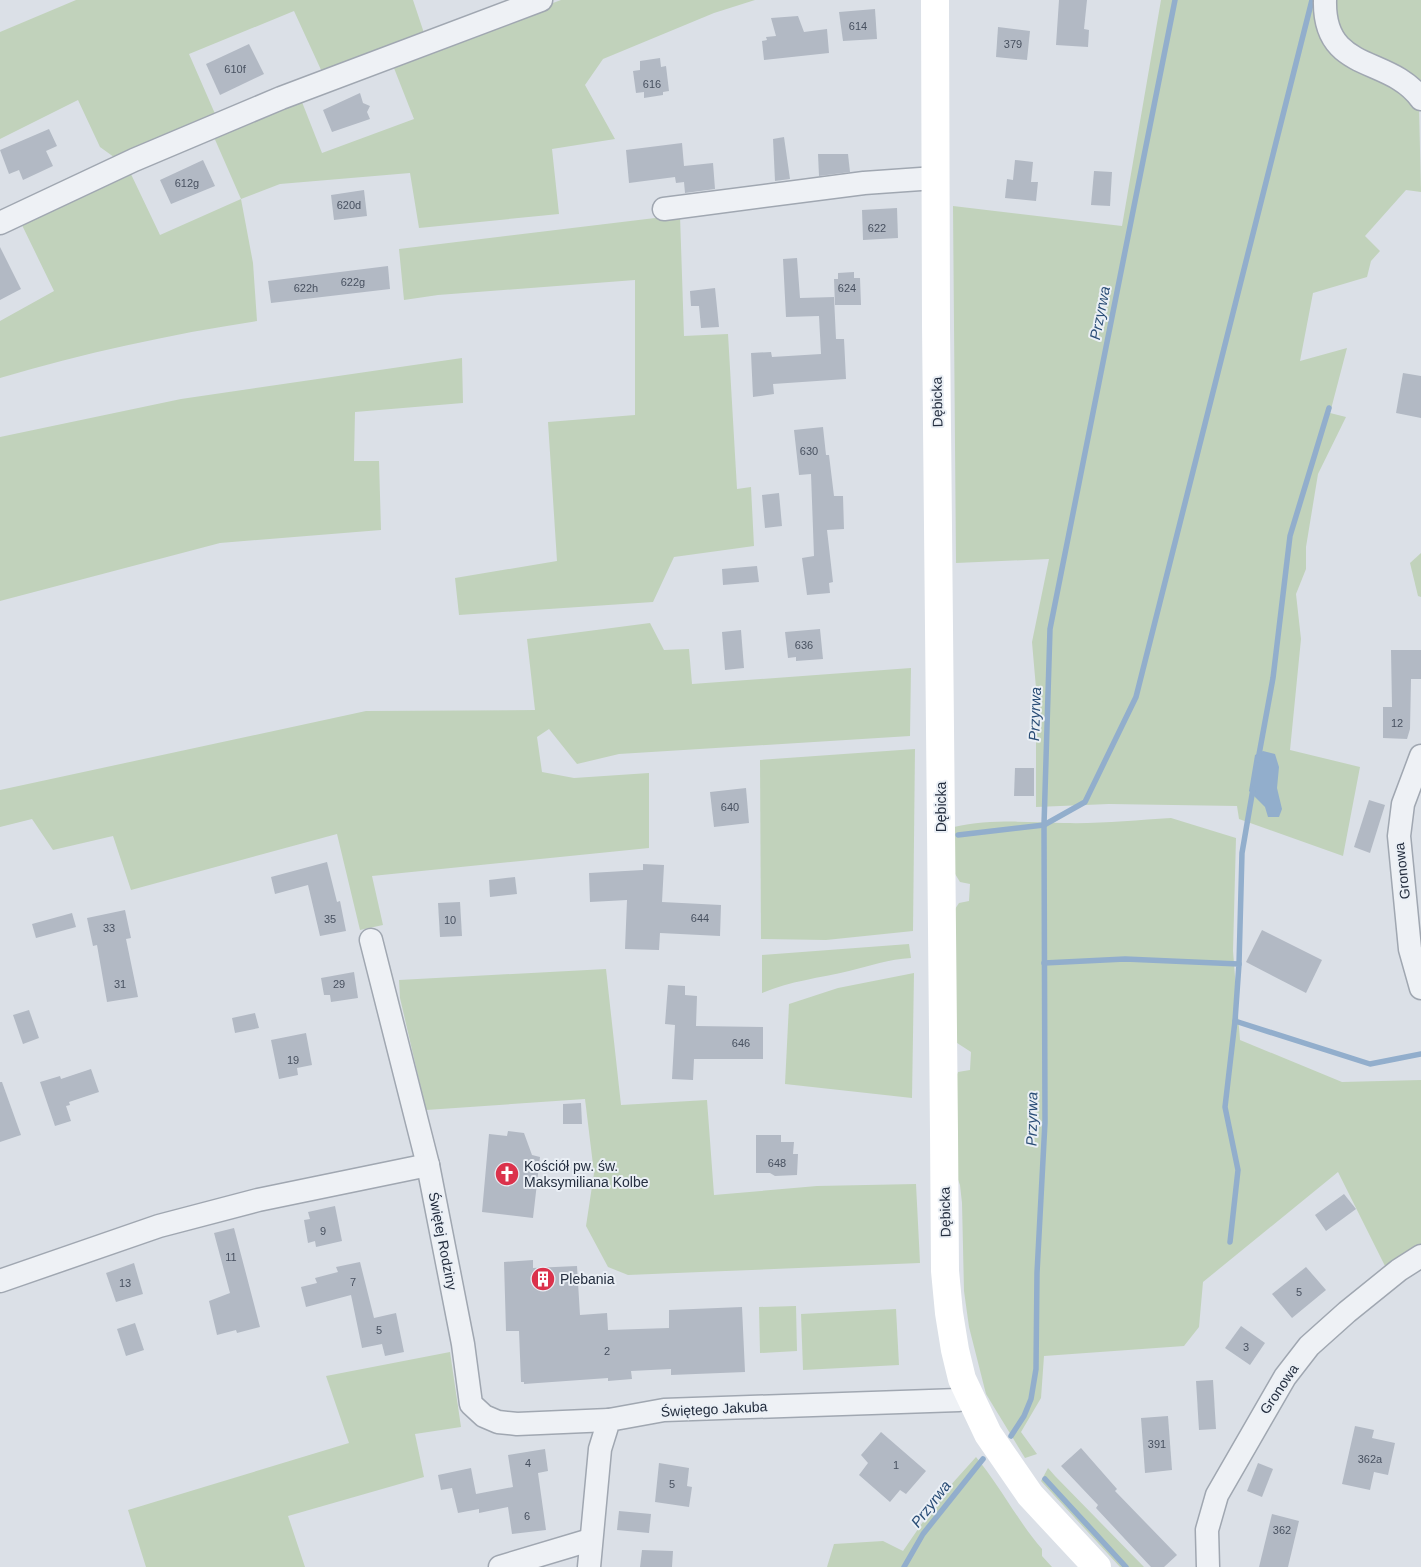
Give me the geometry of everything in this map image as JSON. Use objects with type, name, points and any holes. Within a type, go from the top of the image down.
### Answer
[{"type":"street","points":[[0,223],[134,160],[281,98],[541,0]]},
{"type":"street","name":"Dębicka","points":[[935,0],[935,178],[946,1271],[955,1350],[968,1395],[988,1434],[1014,1475],[1097,1567]]},
{"type":"street","points":[[1325,0],[1326,22],[1331,36],[1339,46],[1363,63],[1400,78],[1413,88],[1421,99]]},
{"type":"street","points":[[664,209],[864,184],[935,178]]},
{"type":"street","name":"Gronowa","points":[[1421,756],[1403,804],[1399,836],[1410,949],[1421,988]]},
{"type":"street","name":"Świętej Rodziny","points":[[371,940],[428,1165],[463,1344],[471,1404],[484,1416],[508,1423],[609,1420]]},
{"type":"street","points":[[0,1281],[168,1224],[258,1200],[428,1165]]},
{"type":"street","name":"Gronowa","points":[[1208,1567],[1207,1530],[1217,1495],[1285,1377],[1308,1346],[1347,1312],[1400,1270],[1421,1256]]},
{"type":"street","name":"Świętego Jakuba","points":[[609,1420],[664,1410],[959,1400],[968,1395]]},
{"type":"street","points":[[589,1567],[590,1540],[600,1449],[609,1420]]},
{"type":"street","points":[[500,1567],[590,1540]]},
{"type":"green space","points":[[76,0],[413,0],[424,33],[322,72],[294,11],[189,54],[216,116],[118,160],[100,147],[78,100],[0,139],[0,32]]},
{"type":"green space","points":[[561,0],[755,0],[714,13],[603,59],[585,85],[615,139],[552,149],[559,214],[419,228],[410,173],[280,184],[241,199],[213,135],[300,97],[322,153],[414,119],[392,63]]},
{"type":"green space","points":[[1161,0],[1320,0],[1318,20],[1419,107],[1421,192],[1406,190],[1365,236],[1380,251],[1371,261],[1367,277],[1313,293],[1300,361],[1347,348],[1330,413],[1346,417],[1318,474],[1306,547],[1306,569],[1296,594],[1301,639],[1290,750],[1360,767],[1343,856],[1239,819],[1237,806],[1109,804],[1036,807],[1036,688],[1032,642],[1049,559],[956,563],[953,206],[1122,226]]},
{"type":"green space","points":[[1335,0],[1421,0],[1421,80],[1349,43],[1334,17]]},
{"type":"green space","points":[[129,170],[160,235],[241,199],[253,263],[257,321],[128,345],[0,378],[0,321],[54,291],[20,221]]},
{"type":"green space","points":[[680,215],[684,336],[728,334],[737,489],[751,487],[754,546],[674,557],[653,602],[459,615],[455,578],[557,561],[548,422],[635,415],[635,280],[438,295],[404,300],[399,249]]},
{"type":"green space","points":[[462,358],[463,403],[355,412],[354,461],[379,461],[381,530],[220,543],[0,601],[0,437],[181,399]]},
{"type":"green space","points":[[1421,553],[1421,597],[1418,596],[1410,563]]},
{"type":"green space","points":[[650,623],[664,650],[689,649],[692,684],[911,668],[910,736],[619,754],[577,764],[549,729],[537,737],[542,772],[574,778],[649,773],[649,848],[372,876],[383,925],[360,930],[337,834],[131,890],[113,836],[53,850],[32,819],[0,827],[0,790],[366,711],[535,710],[527,639]]},
{"type":"green space","points":[[915,749],[913,931],[826,940],[761,939],[760,760]]},
{"type":"green space","points":[[1171,818],[1236,838],[1233,951],[1240,1040],[1342,1082],[1421,1080],[1421,1244],[1385,1266],[1338,1172],[1203,1282],[1199,1327],[1184,1346],[1044,1356],[1041,1398],[1021,1432],[1037,1454],[1025,1458],[986,1394],[969,1327],[964,1291],[962,1203],[960,1185],[954,1169],[955,1079],[958,1072],[970,1070],[971,1052],[954,1041],[951,915],[959,903],[969,901],[970,884],[960,882],[952,869],[954,827],[995,822],[1091,823]]},
{"type":"green space","points":[[909,944],[911,958],[887,961],[794,983],[762,993],[762,955]]},
{"type":"green space","points":[[606,969],[621,1105],[707,1100],[714,1195],[817,1186],[916,1184],[920,1263],[628,1275],[608,1267],[586,1226],[594,1173],[585,1099],[426,1110],[400,998],[399,980]]},
{"type":"green space","points":[[914,973],[912,1098],[785,1084],[789,1004],[838,988]]},
{"type":"green space","points":[[796,1306],[797,1351],[760,1353],[759,1307]]},
{"type":"green space","points":[[896,1309],[899,1365],[803,1370],[801,1314]]},
{"type":"green space","points":[[450,1352],[461,1427],[415,1434],[424,1477],[288,1516],[305,1567],[146,1567],[128,1510],[349,1443],[326,1376]]},
{"type":"green space","points":[[976,1457],[1042,1549],[1042,1556],[1052,1567],[827,1567],[834,1544],[883,1541],[903,1551],[940,1497]]},
{"type":"green space","points":[[1048,1468],[1144,1567],[1120,1567],[1041,1481]]},
{"type":"water","points":[[1263,751],[1275,754],[1279,767],[1277,788],[1282,809],[1279,817],[1268,817],[1265,807],[1249,791],[1255,755]]},
{"type":"building","points":[[1059,0],[1087,0],[1084,29],[1089,30],[1088,47],[1056,45]]},
{"type":"building","points":[[875,9],[877,39],[843,41],[839,12]]},
{"type":"building","points":[[798,16],[804,32],[827,29],[829,53],[764,60],[762,41],[767,40],[766,37],[776,36],[771,18]]},
{"type":"building","points":[[998,27],[1030,31],[1027,60],[996,57]]},
{"type":"building","points":[[249,44],[264,74],[220,95],[206,64]]},
{"type":"building","points":[[660,58],[661,67],[666,66],[669,91],[663,92],[663,95],[644,98],[644,92],[636,93],[633,71],[640,70],[640,61]]},
{"type":"building","points":[[360,93],[363,103],[370,106],[367,112],[370,119],[332,132],[323,110]]},
{"type":"building","points":[[49,129],[57,146],[46,151],[53,166],[23,180],[19,170],[9,174],[0,150]]},
{"type":"building","points":[[784,137],[790,179],[775,181],[773,139]]},
{"type":"building","points":[[682,143],[684,166],[713,163],[715,189],[685,193],[684,182],[676,183],[675,177],[629,183],[626,150]]},
{"type":"building","points":[[818,154],[848,154],[850,172],[819,176]]},
{"type":"building","points":[[203,160],[215,186],[171,204],[160,180]]},
{"type":"building","points":[[1015,160],[1033,162],[1031,182],[1038,182],[1036,201],[1005,198],[1007,179],[1013,180]]},
{"type":"building","points":[[1094,171],[1112,172],[1110,206],[1091,205]]},
{"type":"building","points":[[364,190],[367,216],[334,220],[331,195]]},
{"type":"building","points":[[897,208],[898,238],[863,240],[862,210]]},
{"type":"building","points":[[0,247],[21,289],[0,300]]},
{"type":"building","points":[[797,258],[800,298],[834,297],[836,339],[844,339],[846,379],[773,384],[774,394],[753,397],[751,353],[771,352],[772,357],[821,354],[819,316],[786,317],[783,259]]},
{"type":"building","points":[[388,266],[390,289],[271,303],[268,281]]},
{"type":"building","points":[[854,272],[854,278],[860,278],[861,305],[835,305],[834,279],[838,279],[838,273]]},
{"type":"building","points":[[715,288],[719,327],[701,328],[699,306],[691,306],[690,291]]},
{"type":"building","points":[[1403,373],[1421,376],[1421,418],[1396,413]]},
{"type":"building","points":[[823,427],[826,455],[829,455],[834,496],[843,496],[844,529],[827,530],[833,582],[829,583],[830,593],[807,595],[802,558],[814,556],[811,474],[799,475],[794,430]]},
{"type":"building","points":[[779,493],[782,526],[765,528],[762,495]]},
{"type":"building","points":[[757,566],[759,582],[723,585],[722,569]]},
{"type":"building","points":[[820,629],[823,659],[796,661],[796,657],[788,658],[785,632]]},
{"type":"building","points":[[741,630],[744,668],[725,670],[722,632]]},
{"type":"building","points":[[1391,650],[1421,650],[1421,679],[1411,679],[1410,729],[1407,739],[1383,738],[1383,707],[1392,707]]},
{"type":"building","points":[[1015,768],[1034,768],[1034,796],[1014,796]]},
{"type":"building","points":[[746,788],[749,823],[714,827],[710,792]]},
{"type":"building","points":[[1369,800],[1385,805],[1370,853],[1354,847]]},
{"type":"building","points":[[327,862],[337,902],[340,901],[346,931],[320,936],[308,885],[275,894],[271,877]]},
{"type":"building","points":[[643,864],[664,865],[662,902],[721,905],[720,936],[660,933],[659,950],[625,949],[627,900],[590,902],[589,873],[643,870]]},
{"type":"building","points":[[515,877],[517,894],[490,897],[489,880]]},
{"type":"building","points":[[460,902],[462,936],[440,937],[438,903]]},
{"type":"building","points":[[125,910],[131,938],[126,939],[138,997],[107,1002],[97,945],[93,946],[87,918]]},
{"type":"building","points":[[72,913],[76,927],[36,938],[32,924]]},
{"type":"building","points":[[1262,930],[1322,960],[1306,993],[1246,962]]},
{"type":"building","points":[[354,972],[358,998],[331,1002],[330,995],[324,995],[321,978]]},
{"type":"building","points":[[668,985],[685,986],[685,995],[697,996],[696,1026],[763,1027],[763,1059],[694,1059],[693,1080],[672,1079],[675,1025],[665,1024]]},
{"type":"building","points":[[29,1010],[39,1038],[23,1044],[13,1015]]},
{"type":"building","points":[[255,1013],[259,1028],[235,1033],[232,1018]]},
{"type":"building","points":[[306,1033],[312,1065],[297,1068],[298,1075],[279,1079],[271,1040]]},
{"type":"building","points":[[91,1069],[99,1092],[69,1102],[70,1105],[66,1106],[71,1121],[55,1126],[40,1082],[60,1076],[61,1079]]},
{"type":"building","points":[[0,1082],[2,1082],[21,1135],[0,1142]]},
{"type":"building","points":[[581,1103],[582,1124],[563,1124],[563,1104]]},
{"type":"building","name":"Kościół pw. św. Maksymiliana Kolbe","points":[[508,1131],[524,1133],[532,1155],[540,1157],[533,1218],[482,1212],[489,1134],[507,1136]]},
{"type":"building","points":[[756,1135],[781,1135],[781,1142],[794,1142],[793,1154],[798,1154],[797,1175],[775,1176],[770,1173],[756,1173]]},
{"type":"building","points":[[1344,1194],[1356,1209],[1326,1231],[1315,1215]]},
{"type":"building","points":[[335,1206],[342,1241],[316,1247],[315,1241],[308,1243],[304,1220],[310,1219],[308,1212]]},
{"type":"building","points":[[234,1228],[260,1327],[237,1333],[236,1330],[217,1335],[209,1301],[230,1293],[214,1233]]},
{"type":"building","points":[[533,1260],[533,1268],[577,1266],[580,1315],[607,1313],[608,1330],[669,1328],[669,1310],[742,1307],[745,1372],[671,1375],[671,1369],[631,1371],[632,1379],[608,1381],[608,1378],[524,1384],[524,1382],[521,1382],[519,1331],[506,1331],[504,1262]]},
{"type":"building","points":[[360,1262],[374,1318],[396,1313],[404,1352],[385,1356],[382,1344],[362,1348],[351,1295],[306,1307],[301,1287],[317,1283],[315,1278],[338,1272],[336,1267]]},
{"type":"building","points":[[134,1263],[143,1294],[116,1302],[106,1273]]},
{"type":"building","points":[[1306,1267],[1326,1290],[1292,1318],[1272,1294]]},
{"type":"building","points":[[135,1323],[144,1350],[126,1356],[117,1329]]},
{"type":"building","points":[[1241,1326],[1265,1343],[1250,1365],[1225,1348]]},
{"type":"building","points":[[1213,1380],[1216,1429],[1199,1430],[1196,1381]]},
{"type":"building","points":[[1168,1416],[1172,1470],[1145,1473],[1141,1418]]},
{"type":"building","points":[[1355,1426],[1374,1430],[1372,1438],[1395,1443],[1388,1475],[1374,1472],[1370,1490],[1342,1484]]},
{"type":"building","points":[[881,1432],[926,1471],[906,1494],[900,1490],[890,1502],[859,1475],[868,1463],[861,1455]]},
{"type":"building","points":[[1081,1448],[1117,1489],[1115,1491],[1177,1555],[1164,1567],[1151,1567],[1096,1508],[1098,1505],[1061,1466]]},
{"type":"building","points":[[545,1449],[548,1471],[538,1473],[546,1530],[512,1534],[508,1507],[479,1513],[479,1509],[458,1513],[452,1488],[441,1490],[438,1475],[471,1468],[476,1494],[513,1487],[508,1455]]},
{"type":"building","points":[[659,1463],[689,1468],[687,1486],[692,1487],[689,1507],[655,1502]]},
{"type":"building","points":[[1258,1463],[1273,1469],[1262,1497],[1247,1491]]},
{"type":"building","points":[[619,1511],[651,1514],[649,1533],[617,1530]]},
{"type":"building","points":[[1272,1514],[1299,1521],[1288,1567],[1259,1567]]},
{"type":"building","points":[[642,1550],[673,1551],[672,1567],[640,1567]]},
{"type":"waterway","name":"Przyrwa","points":[[1011,1436],[1024,1416],[1031,1399],[1036,1369],[1037,1273],[1045,1122],[1044,825],[1050,629],[1175,0]]},
{"type":"waterway","points":[[958,835],[1044,825],[1085,802],[1136,697],[1312,0]]},
{"type":"waterway","points":[[1258,760],[1273,678],[1290,536],[1329,408]]},
{"type":"waterway","points":[[1239,964],[1242,853],[1253,789]]},
{"type":"waterway","points":[[1044,963],[1125,959],[1239,964],[1235,1021],[1370,1064],[1421,1054]]},
{"type":"waterway","points":[[1230,1242],[1238,1170],[1225,1107],[1235,1021]]},
{"type":"waterway","name":"Przyrwa","points":[[904,1567],[923,1534],[983,1459]]},
{"type":"waterway","points":[[1045,1479],[1126,1567]]},
{"type":"place","name":"Kościół pw. św. Maksymiliana Kolbe","points":[[507,1174]]},
{"type":"place","name":"Plebania","points":[[543,1279]]}]
